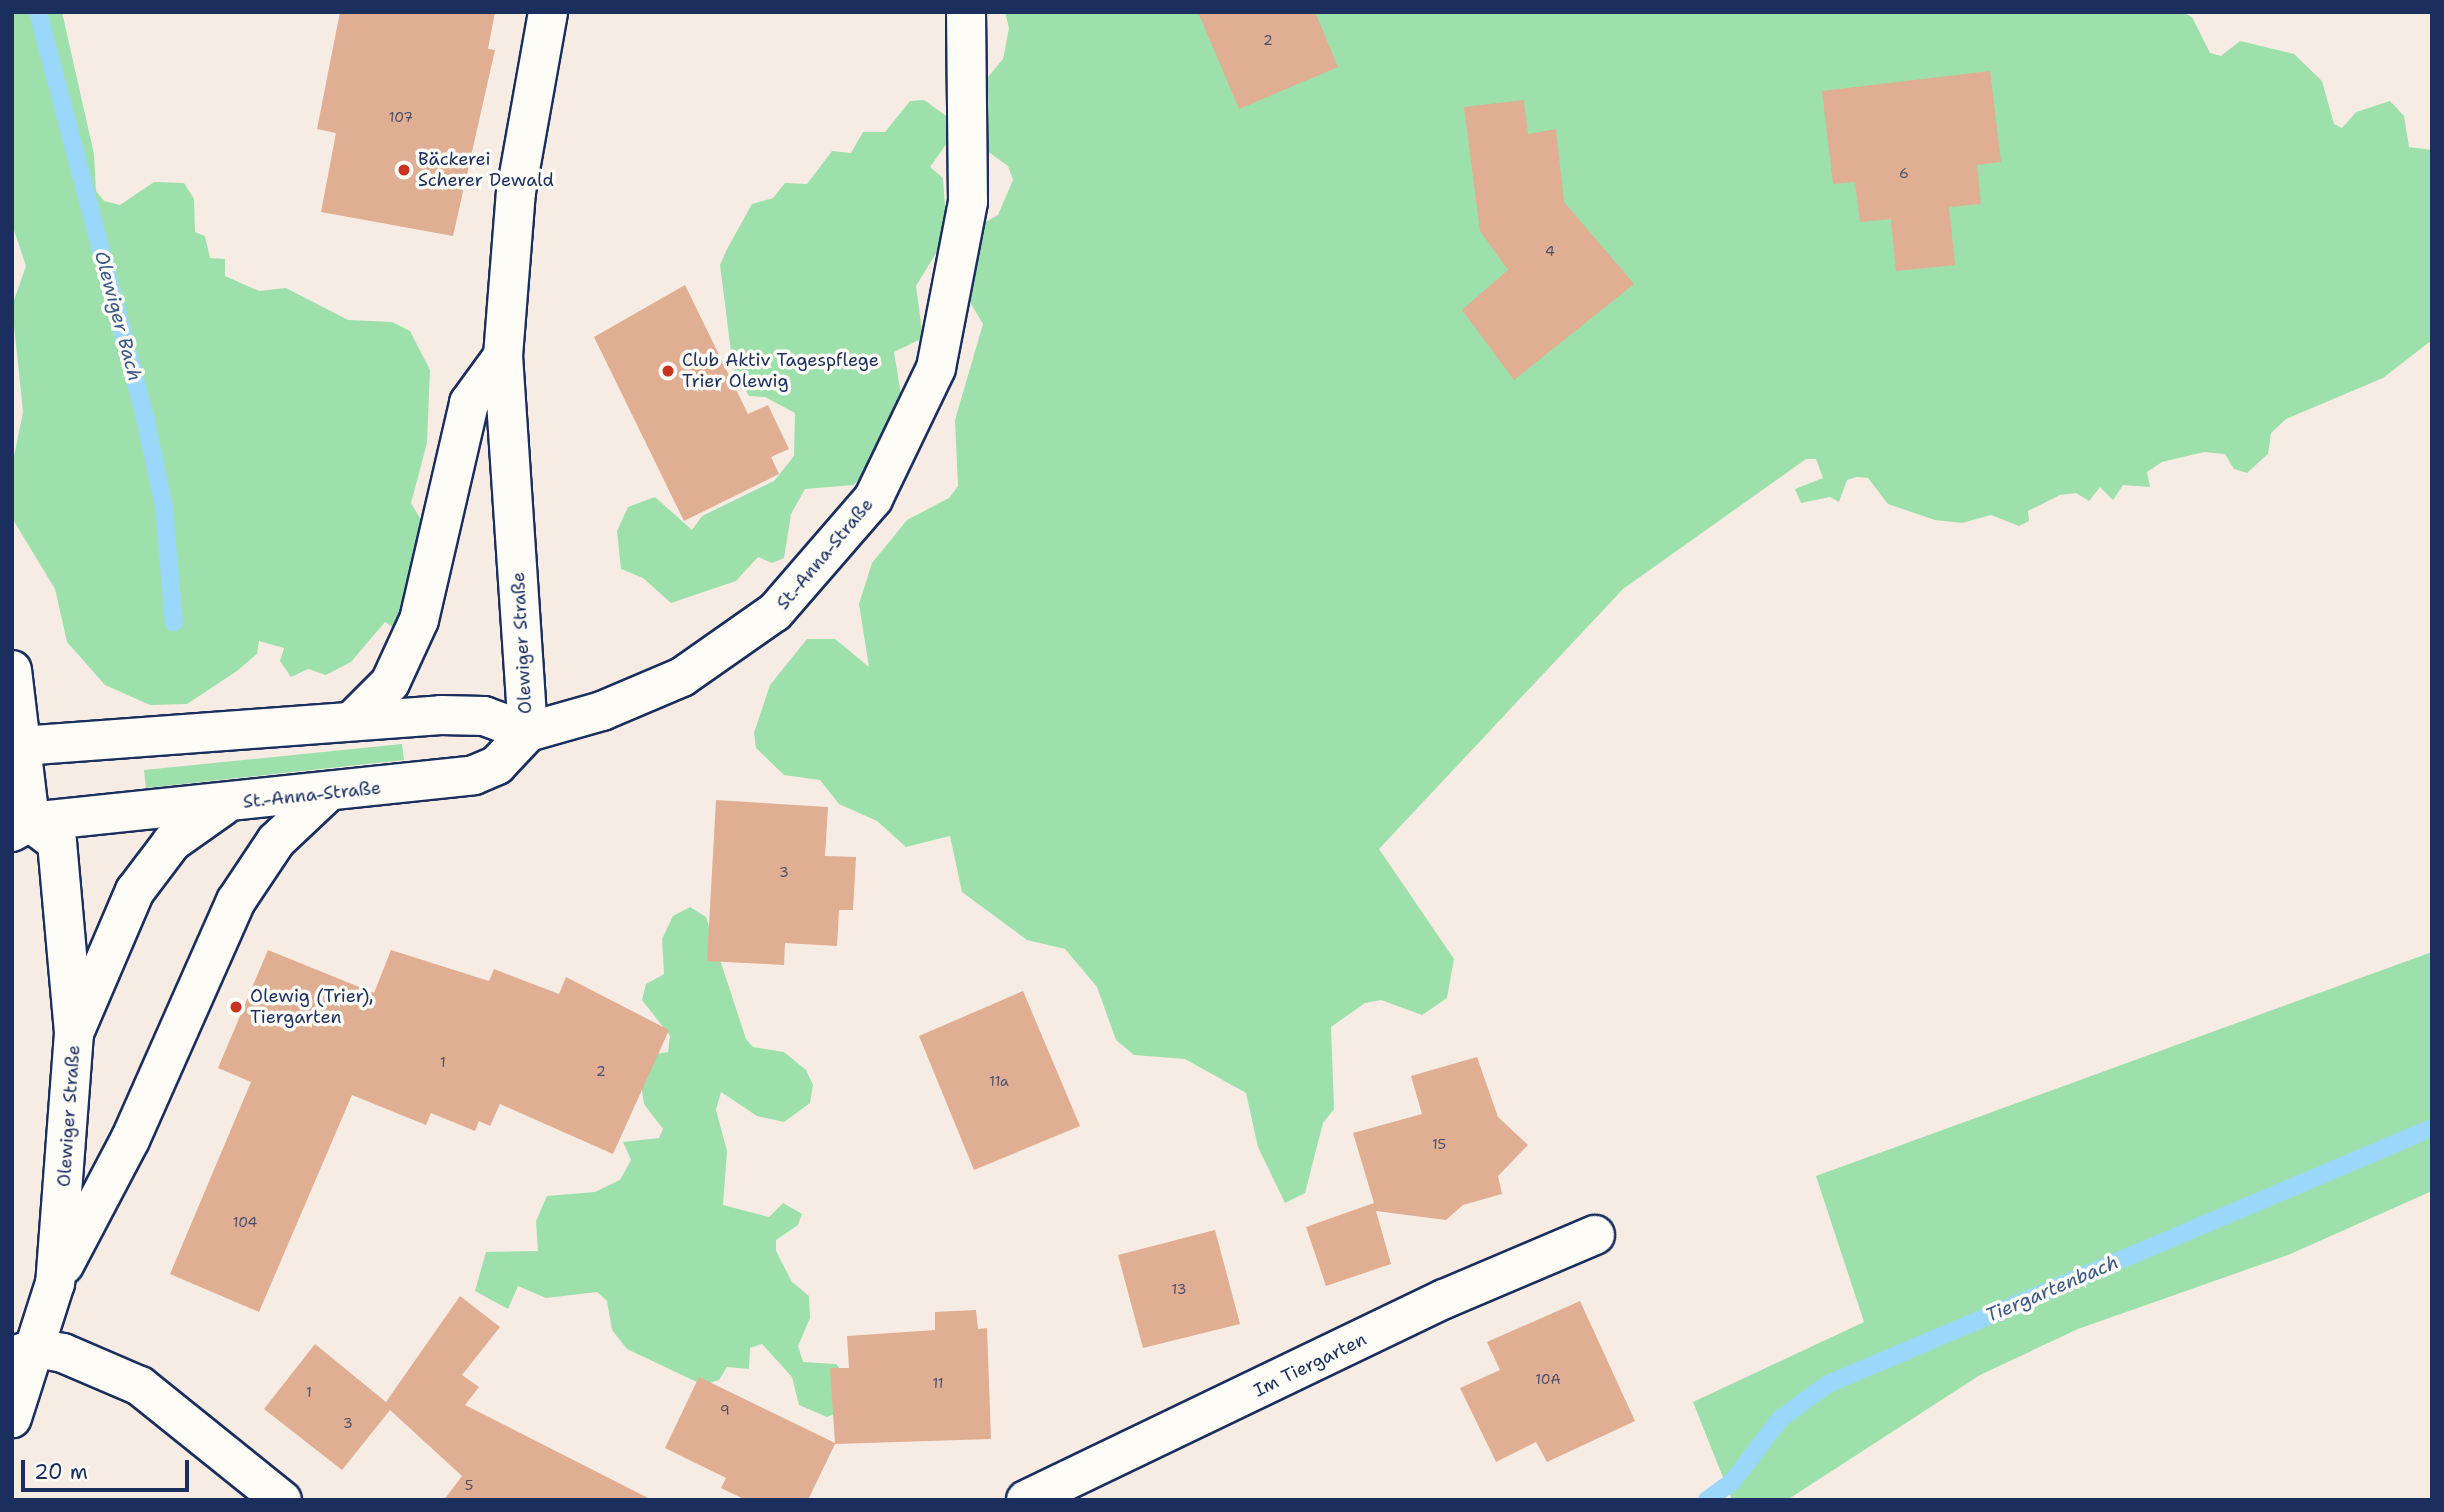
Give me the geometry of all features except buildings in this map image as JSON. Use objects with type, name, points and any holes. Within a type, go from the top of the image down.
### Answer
[{"type":"street","name":"Olewiger Straße","points":[[21,746],[356,717],[484,716],[528,732],[503,356],[516,192],[548,12]]},
{"type":"street","name":"St.-Anna-Straße","points":[[21,827],[474,775],[497,765],[528,732],[643,695],[730,646],[775,612],[873,499],[936,368],[955,287],[968,202],[966,12]]},
{"type":"street","points":[[356,717],[390,682],[419,620],[469,403],[503,356]]},
{"type":"street","points":[[12,670],[21,746],[21,827]]},
{"type":"street","points":[[55,1283],[130,1140],[236,901],[276,841],[327,793]]},
{"type":"street","points":[[74,1033],[135,891],[172,842],[225,805]]},
{"type":"street","name":"Olewiger Straße","points":[[12,1418],[24,1352],[55,1283],[74,1033],[57,842],[21,827]]},
{"type":"street","name":"Im Tiergarten","points":[[1026,1500],[1444,1299],[1595,1235]]},
{"type":"street","points":[[24,1352],[140,1387],[282,1500]]},
{"type":"green space","points":[[12,12],[62,12],[94,154],[96,191],[104,201],[120,205],[154,182],[184,183],[194,199],[195,232],[205,236],[210,258],[225,259],[225,276],[259,291],[286,288],[348,320],[392,322],[410,331],[430,370],[427,443],[411,503],[427,530],[397,630],[385,622],[351,662],[326,675],[308,669],[291,677],[280,661],[284,648],[259,641],[257,654],[237,671],[187,704],[150,705],[105,685],[67,642],[55,589],[12,518],[13,461],[23,412],[12,306],[26,266],[12,224]]},
{"type":"green space","points":[[1005,12],[2182,12],[2192,17],[2210,53],[2221,56],[2240,41],[2294,54],[2322,81],[2334,124],[2342,128],[2356,112],[2390,101],[2404,116],[2409,147],[2432,150],[2432,340],[2383,378],[2286,419],[2271,433],[2268,454],[2247,473],[2234,469],[2225,454],[2204,452],[2162,462],[2147,472],[2150,487],[2123,485],[2113,500],[2100,487],[2089,501],[2076,493],[2060,495],[2028,511],[2029,521],[2019,526],[1991,515],[1962,523],[1935,520],[1888,504],[1868,478],[1847,480],[1839,502],[1830,497],[1801,503],[1795,489],[1823,478],[1816,459],[1806,459],[1623,589],[1379,849],[1454,959],[1447,998],[1422,1015],[1381,1000],[1365,1003],[1331,1027],[1334,1109],[1323,1123],[1305,1193],[1285,1203],[1258,1147],[1246,1093],[1185,1059],[1134,1055],[1116,1040],[1097,987],[1065,949],[1027,940],[962,892],[950,836],[906,847],[877,821],[839,804],[820,780],[784,775],[756,748],[754,733],[770,685],[807,639],[835,639],[869,667],[859,604],[872,563],[907,520],[949,498],[958,486],[955,420],[983,324],[971,304],[968,276],[978,226],[998,215],[1013,180],[1008,166],[976,143],[983,83],[1003,59],[1009,28]]},
{"type":"green space","points":[[924,100],[952,120],[952,136],[930,167],[943,178],[947,235],[916,286],[923,338],[894,352],[903,407],[874,466],[853,485],[805,489],[791,514],[784,558],[772,563],[758,557],[736,581],[671,603],[643,578],[621,569],[617,531],[628,507],[655,497],[692,530],[702,516],[774,481],[794,456],[795,413],[765,397],[749,396],[733,368],[720,265],[726,251],[752,204],[773,198],[785,183],[807,184],[832,151],[851,153],[863,132],[885,132],[910,101]]},
{"type":"green space","points":[[402,744],[404,760],[146,788],[144,770]]},
{"type":"green space","points":[[690,907],[706,917],[746,1039],[753,1047],[784,1052],[806,1070],[813,1085],[810,1103],[784,1122],[757,1116],[721,1092],[716,1110],[727,1151],[723,1205],[769,1217],[783,1203],[802,1214],[798,1225],[776,1240],[776,1251],[792,1282],[809,1296],[810,1318],[798,1346],[803,1362],[836,1364],[845,1375],[839,1412],[827,1417],[799,1405],[792,1377],[762,1344],[750,1348],[749,1369],[727,1367],[719,1380],[703,1385],[627,1349],[612,1330],[607,1301],[597,1292],[546,1298],[518,1286],[508,1309],[475,1291],[486,1252],[538,1251],[536,1221],[547,1196],[595,1192],[620,1180],[631,1160],[623,1142],[659,1138],[663,1129],[644,1104],[637,1057],[668,1052],[670,1036],[642,1000],[646,984],[664,974],[662,939],[673,916]]},
{"type":"green space","points":[[2432,952],[2432,1191],[2288,1255],[2078,1329],[1980,1375],[1787,1500],[1732,1500],[1693,1402],[1864,1322],[1816,1176]]},
{"type":"waterway","name":"Olewiger Bach","points":[[38,12],[145,418],[164,507],[174,623]]},
{"type":"waterway","name":"Tiergartenbach","points":[[1707,1500],[1732,1482],[1781,1418],[1828,1384],[2432,1128]]},
{"type":"place","name":"Bäckerei Scherer Dewald","points":[[404,170]]},
{"type":"place","name":"Club Aktiv Tagespflege Trier Olewig","points":[[668,371]]},
{"type":"place","name":"Olewig (Trier), Tiergarten","points":[[236,1007]]}]
